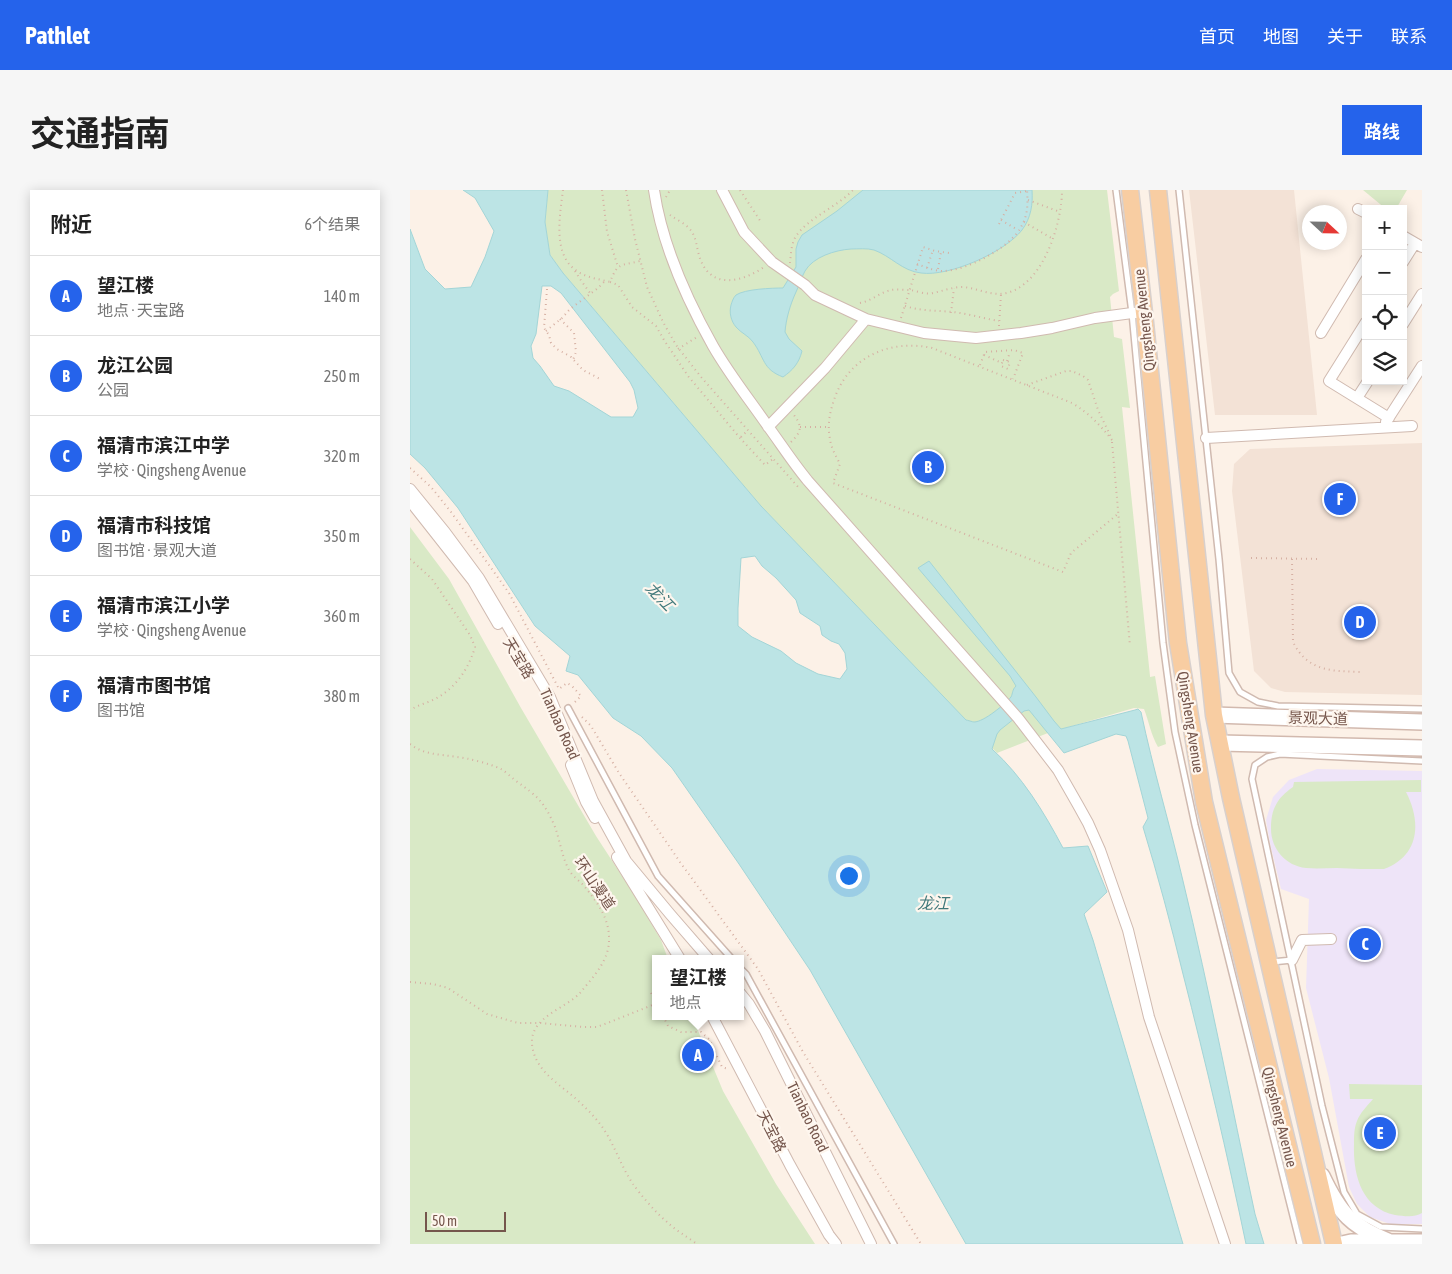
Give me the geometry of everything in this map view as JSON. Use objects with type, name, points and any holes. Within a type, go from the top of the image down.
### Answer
[{"type":"main road","name":"Qingsheng Avenue","points":[[1130,190],[1138,313],[1178,642],[1204,802],[1312,1244]]},
{"type":"main road","name":"Qingsheng Avenue","points":[[1158,190],[1214,715],[1231,798],[1334,1244]]},
{"type":"street","points":[[654,190],[656,205],[668,246],[680,278],[714,347],[737,383],[783,450],[808,481],[1018,718],[1062,776],[1088,823],[1100,850],[1128,930],[1149,1017],[1225,1244]]},
{"type":"street","points":[[722,190],[744,232],[772,262],[787,270],[815,295],[866,319],[924,333],[976,338],[1052,328],[1094,318],[1138,313]]},
{"type":"street","points":[[1407,238],[1418,245],[1407,257]]},
{"type":"street","points":[[1321,333],[1362,266]]},
{"type":"street","points":[[1407,318],[1422,294]]},
{"type":"street","points":[[768,427],[824,368],[866,319]]},
{"type":"street","points":[[1362,328],[1329,381],[1389,418]]},
{"type":"street","points":[[1382,427],[1422,366]]},
{"type":"street","points":[[1357,398],[1365,385]]},
{"type":"street","points":[[1206,438],[1412,426]]},
{"type":"street","name":"Tianbao Road","points":[[410,489],[479,578],[550,696],[593,801],[626,861],[706,955]]},
{"type":"street","name":"天宝路","points":[[410,501],[473,581],[544,699],[586,802],[625,871],[678,955]]},
{"type":"street","name":"景观大道","points":[[1214,715],[1422,722]]},
{"type":"street","name":"景观大道","points":[[1220,743],[1422,748]]},
{"type":"street","points":[[1292,960],[1302,940],[1331,939]]},
{"type":"street","name":"Tianbao Road","points":[[744,998],[766,1031],[871,1244]]},
{"type":"street","name":"天宝路","points":[[714,1020],[790,1166],[836,1244]]},
{"type":"street","points":[[1316,1163],[1329,1192],[1353,1223],[1390,1242]]},
{"type":"street","points":[[1342,1244],[1351,1242],[1422,1242]]},
{"type":"lane","points":[[1116,190],[1138,313],[1163,643],[1175,732],[1195,825],[1300,1244]]},
{"type":"lane","points":[[1179,190],[1229,673],[1240,692],[1258,702],[1278,706],[1422,709]]},
{"type":"lane","points":[[568,708],[624,816],[658,876],[728,955]]},
{"type":"lane","points":[[1422,761],[1280,754],[1267,757],[1255,765],[1252,780],[1322,1106],[1344,1192],[1357,1214],[1381,1226],[1422,1229]]},
{"type":"lane","points":[[1270,962],[1292,960]]},
{"type":"lane","points":[[744,973],[894,1244]]},
{"type":"path","points":[[563,190],[560,238],[563,256],[570,266],[583,275],[618,285],[632,307],[656,326],[688,376],[740,438],[765,465],[773,459]]},
{"type":"path","points":[[602,190],[607,232],[618,267]]},
{"type":"path","points":[[740,190],[761,222]]},
{"type":"path","points":[[787,270],[795,237],[808,224],[845,199],[853,190]]},
{"type":"path","points":[[858,304],[886,291],[909,290],[932,294],[963,287],[1001,294],[1017,288],[1031,277],[1042,262],[1053,239],[1060,212],[1062,190]]},
{"type":"path","points":[[917,264],[945,271],[966,266],[986,258],[1019,231],[1024,222],[1027,209],[1027,191],[1015,193],[999,224]]},
{"type":"path","points":[[1028,200],[1060,212]]},
{"type":"path","points":[[656,205],[689,228],[694,236],[702,264],[710,273],[722,280],[736,280],[752,275],[772,262]]},
{"type":"path","points":[[1001,220],[1019,231]]},
{"type":"path","points":[[1024,222],[1053,239]]},
{"type":"path","points":[[898,328],[923,247],[949,253]]},
{"type":"path","points":[[927,268],[933,250]]},
{"type":"path","points":[[938,270],[941,252]]},
{"type":"path","points":[[610,282],[615,270],[620,265],[640,261]]},
{"type":"path","points":[[576,271],[590,293]]},
{"type":"path","points":[[545,331],[605,281]]},
{"type":"path","points":[[951,313],[954,288]]},
{"type":"path","points":[[547,289],[544,325],[551,343],[566,353],[583,370],[602,380]]},
{"type":"path","points":[[999,336],[1001,294]]},
{"type":"path","points":[[904,306],[924,311],[962,313],[982,319],[999,321]]},
{"type":"path","points":[[560,319],[575,335],[576,352],[574,360]]},
{"type":"path","points":[[678,348],[706,331]]},
{"type":"path","points":[[1112,440],[1088,412],[1072,403],[980,366],[920,345],[892,346],[867,357],[854,366],[837,390],[831,406],[829,428],[830,441],[840,464],[833,483],[1063,572],[1071,553],[1119,513]]},
{"type":"path","points":[[1007,361],[1011,350]]},
{"type":"path","points":[[980,366],[985,352],[1014,350],[1023,354],[1013,379]]},
{"type":"path","points":[[984,356],[1002,363],[1001,366],[1008,369],[1010,362],[1007,361]]},
{"type":"path","points":[[1002,363],[1003,360],[1007,361]]},
{"type":"path","points":[[1027,385],[1066,371],[1072,371],[1083,376],[1088,380],[1098,410],[1112,440],[1130,646]]},
{"type":"path","points":[[783,450],[800,430],[800,424],[788,407]]},
{"type":"path","points":[[800,427],[829,428]]},
{"type":"path","points":[[740,438],[748,430]]},
{"type":"path","points":[[410,468],[431,487],[451,512],[509,593],[559,689],[567,683],[572,686],[582,696],[576,701]]},
{"type":"path","points":[[1251,558],[1321,559]]},
{"type":"path","points":[[410,559],[432,579],[470,635],[475,646],[467,668],[444,694],[410,710]]},
{"type":"path","points":[[1292,559],[1293,642],[1297,652],[1306,661],[1316,666],[1337,671],[1362,672]]},
{"type":"path","name":"环山漫道","points":[[410,744],[428,753],[458,757],[502,770],[539,798],[554,826],[569,870],[588,892],[605,918],[609,928],[610,940],[606,959],[576,998],[540,1023]]},
{"type":"path","points":[[410,982],[433,984],[448,988],[487,1014],[518,1023],[583,1027],[597,1026],[652,1005]]},
{"type":"path","points":[[664,1020],[668,1026],[680,1032],[700,1032],[709,1039],[722,1068],[742,1073]]},
{"type":"path","points":[[540,1023],[532,1044],[542,1071],[584,1106],[600,1124],[615,1148],[633,1184],[665,1220],[696,1244]]},
{"type":"shaded area","points":[[1189,190],[1294,190],[1317,415],[1215,415]]},
{"type":"shaded area","points":[[1422,443],[1422,695],[1285,692],[1271,688],[1254,671],[1232,491],[1234,464],[1250,449]]},
{"type":"shaded area","points":[[1317,769],[1422,771],[1422,1224],[1390,1224],[1370,1217],[1357,1204],[1349,1187],[1329,1078],[1306,988],[1309,899],[1281,889],[1266,820],[1273,797],[1289,780]]},
{"type":"green space","points":[[548,190],[1107,190],[1119,291],[1110,297],[1114,337],[1122,339],[1130,408],[1122,407],[1150,677],[1155,676],[1166,744],[1158,747],[1144,709],[1134,708],[1048,733],[997,753],[761,506],[563,273],[550,255],[545,222]]},
{"type":"green space","points":[[1363,190],[1407,190],[1398,205],[1381,205]]},
{"type":"green space","points":[[410,527],[449,579],[521,708],[596,836],[661,940],[667,955],[652,955],[652,1020],[694,1020],[723,1091],[776,1184],[815,1244],[410,1244]]},
{"type":"green space","points":[[1421,780],[1421,792],[1406,792],[1414,815],[1415,827],[1411,847],[1396,863],[1384,869],[1299,867],[1286,860],[1277,850],[1272,836],[1272,816],[1279,800],[1293,787],[1294,782]]},
{"type":"green space","points":[[1349,1084],[1422,1085],[1422,1213],[1416,1216],[1405,1216],[1383,1211],[1374,1205],[1361,1188],[1355,1167],[1355,1130],[1360,1115],[1373,1099],[1350,1099]]},
{"type":"water","name":"龙江","points":[[463,190],[548,190],[545,222],[550,255],[563,273],[761,506],[966,720],[974,722],[989,716],[1011,697],[1016,686],[1010,676],[918,568],[929,561],[1061,729],[1138,709],[1141,712],[1193,923],[1255,1214],[1264,1244],[1246,1244],[1200,1041],[1143,827],[1148,818],[1126,736],[1116,734],[1064,753],[1029,710],[1024,711],[1000,730],[992,749],[1032,795],[1063,848],[1088,846],[1107,892],[1084,914],[1183,1244],[966,1244],[810,970],[672,768],[641,736],[613,718],[578,675],[566,671],[570,656],[535,626],[458,508],[425,468],[410,454],[410,229],[425,269],[445,289],[471,287],[485,257],[494,231],[475,198]],"holes":[[[542,286],[551,286],[561,293],[630,382],[638,408],[633,417],[611,417],[569,391],[554,386],[533,358],[531,346],[536,334]],[[755,556],[762,566],[796,600],[800,613],[820,626],[822,635],[839,644],[845,653],[847,669],[840,679],[818,674],[796,663],[781,651],[752,637],[738,626],[741,558]]]},
{"type":"water","points":[[863,190],[1032,190],[1031,211],[1028,221],[1022,230],[1003,247],[976,261],[946,271],[933,273],[914,272],[874,250],[868,249],[838,251],[819,258],[809,266],[802,276],[787,317],[785,332],[789,339],[802,351],[790,372],[783,377],[776,374],[767,367],[751,340],[734,325],[730,314],[733,300],[736,295],[746,291],[783,288],[796,267],[796,249],[802,235]]},
{"type":"place","name":"龙江公园","points":[[928,467]]},
{"type":"place","name":"福清市图书馆","points":[[1340,499]]},
{"type":"place","name":"福清市科技馆","points":[[1360,622]]},
{"type":"place","name":"福清市滨江中学","points":[[1365,944]]},
{"type":"place","name":"望江楼","points":[[698,1055]]},
{"type":"place","name":"福清市滨江小学","points":[[1380,1133]]}]
